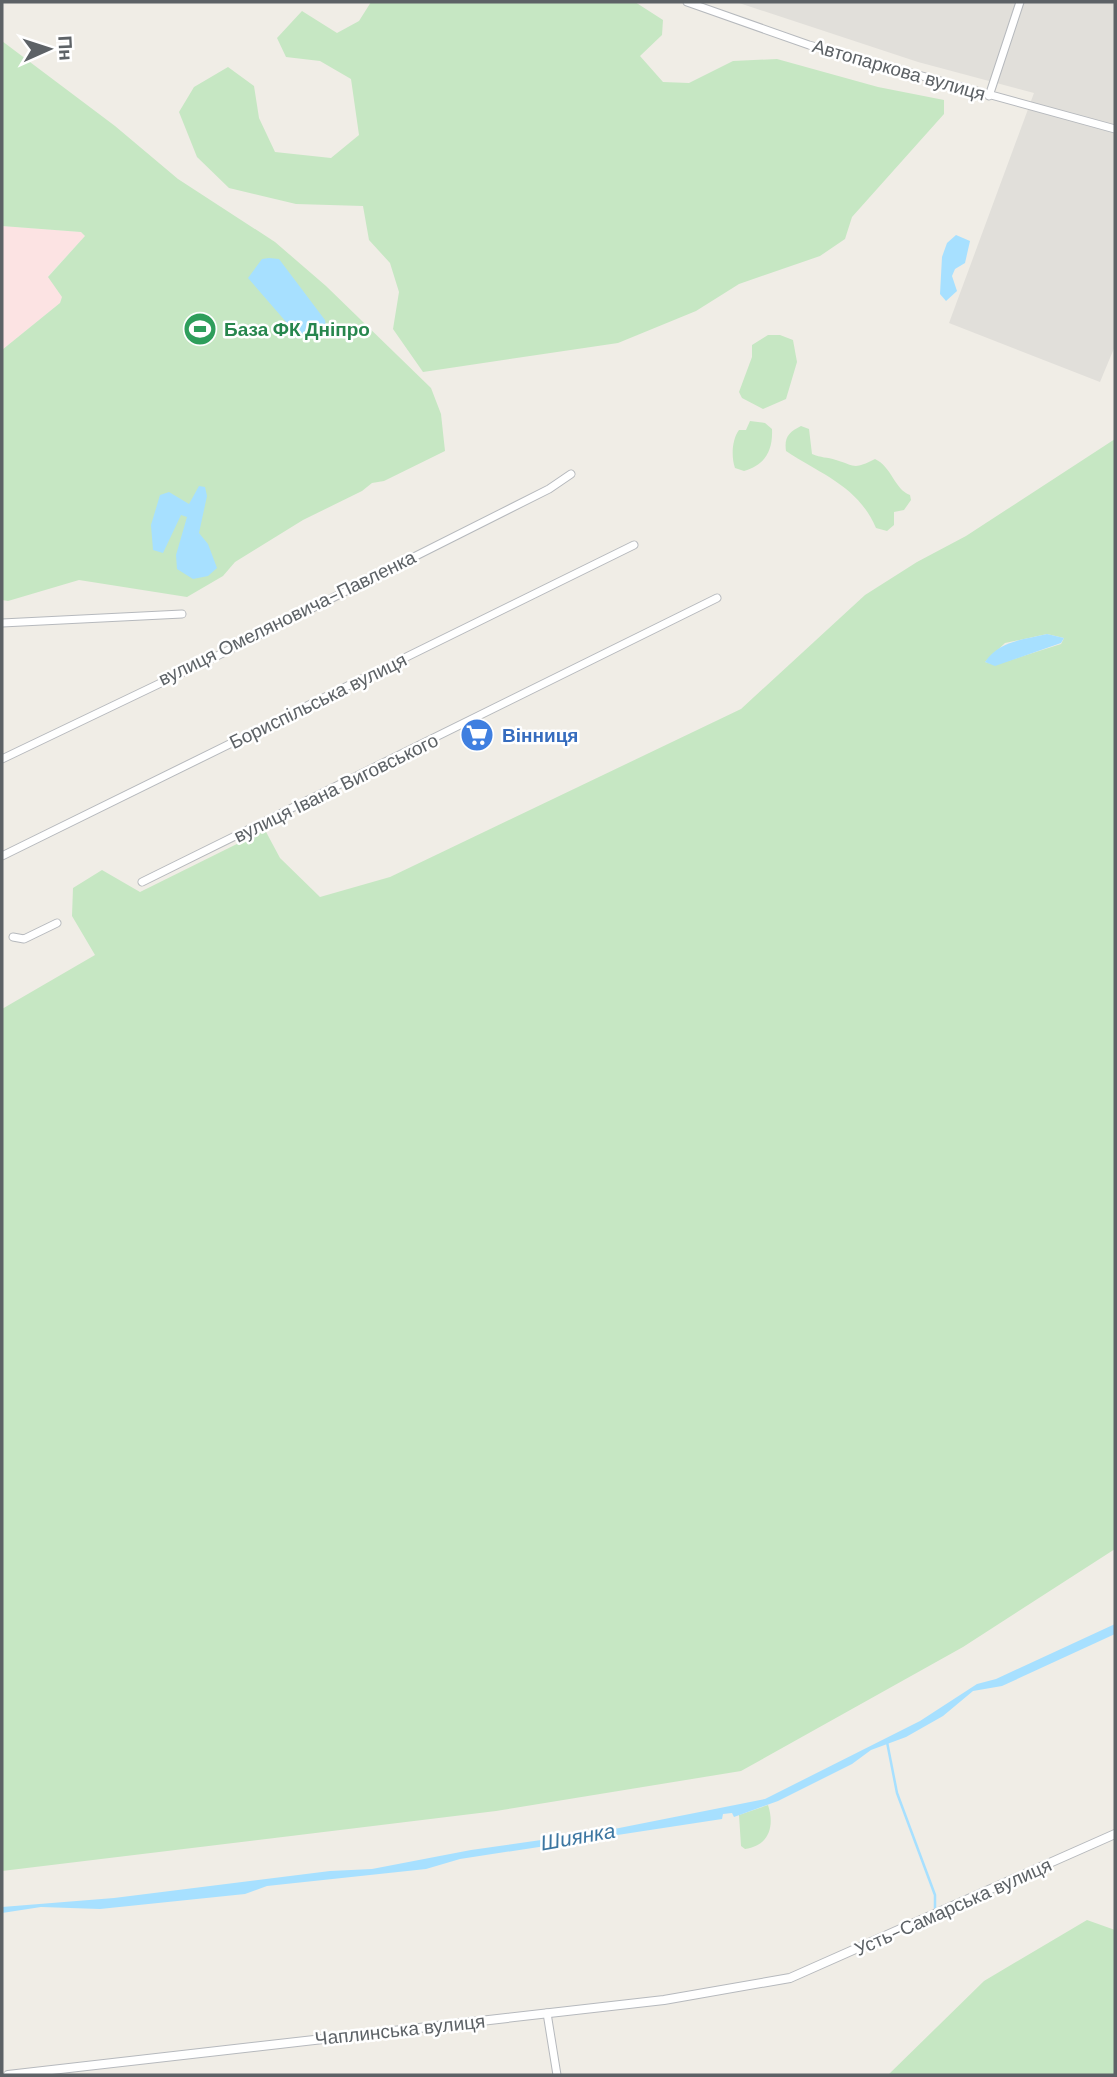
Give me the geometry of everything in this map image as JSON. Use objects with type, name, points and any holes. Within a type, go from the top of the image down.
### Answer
[{"type":"street","name":"Автопаркова вулиця","points":[[687,2],[809,45],[1115,130]]},
{"type":"street","points":[[989,96],[1020,2]]},
{"type":"street","name":"вулиця Омеляновича-Павленка","points":[[2,759],[215,657],[550,489],[571,474]]},
{"type":"street","name":"Бориспільська вулиця","points":[[2,856],[634,545]]},
{"type":"street","name":"вулиця Івана Виговського","points":[[142,882],[717,598]]},
{"type":"street","points":[[2,623],[182,614]]},
{"type":"street","points":[[13,937],[24,939],[57,923]]},
{"type":"street","name":"Усть-Самарська вулиця","points":[[790,1978],[1115,1834]]},
{"type":"street","name":"Чаплинська вулиця","points":[[8,2075],[664,2000],[790,1978]]},
{"type":"street","points":[[547,2013],[557,2075]]},
{"type":"shaded area","points":[[736,2],[1115,2],[1115,346],[1100,382],[949,323],[1034,93],[918,62]]},
{"type":"shaded area","points":[[2,226],[81,232],[85,236],[48,276],[62,297],[60,303],[2,350]]},
{"type":"green space","points":[[371,2],[635,2],[663,20],[662,35],[640,56],[663,82],[689,83],[733,61],[777,59],[878,87],[944,100],[944,114],[852,217],[845,239],[820,256],[739,284],[696,311],[618,343],[423,372],[393,329],[399,292],[390,263],[369,240],[363,206],[296,204],[229,188],[197,157],[179,112],[194,87],[228,67],[254,86],[259,118],[275,152],[331,158],[359,135],[351,79],[320,61],[286,57],[277,38],[302,11],[337,33],[359,21]]},
{"type":"green space","name":"База ФК Дніпро","points":[[2,41],[115,126],[178,179],[275,242],[326,286],[431,388],[441,414],[445,451],[384,481],[372,483],[362,491],[303,520],[235,562],[223,576],[187,597],[79,580],[8,601],[2,600],[2,350],[60,303],[62,297],[48,277],[85,236],[81,232],[2,226]]},
{"type":"green space","points":[[768,335],[780,335],[793,340],[797,362],[786,399],[763,409],[742,398],[739,392],[752,357],[752,345]]},
{"type":"green space","points":[[750,421],[765,423],[772,429],[772,437],[769,450],[762,461],[744,471],[735,468],[733,448],[739,430],[746,430]]},
{"type":"green space","points":[[801,426],[809,429],[812,454],[855,466],[875,459],[885,467],[900,488],[910,495],[911,500],[904,510],[894,512],[894,525],[887,531],[876,528],[849,492],[786,451],[788,436]]},
{"type":"green space","points":[[1115,439],[1115,1549],[963,1647],[741,1771],[496,1811],[2,1871],[2,1009],[95,955],[72,916],[73,888],[102,870],[140,892],[265,830],[280,858],[320,897],[390,877],[741,709],[865,595],[917,562],[966,536]],"holes":[[[1047,634],[1064,638],[1061,644],[995,665],[985,662],[1005,643]]]},
{"type":"green space","points":[[768,1805],[771,1820],[768,1834],[760,1844],[745,1849],[741,1846],[739,1815]]},
{"type":"green space","points":[[1087,1920],[1115,1930],[1115,2075],[888,2075],[984,1981]]},
{"type":"water","points":[[956,235],[970,241],[965,263],[955,269],[952,276],[957,291],[946,301],[940,294],[942,257],[947,243]]},
{"type":"water","points":[[262,259],[279,259],[325,320],[326,326],[313,336],[307,337],[287,323],[248,278]]},
{"type":"water","points":[[199,486],[205,487],[207,496],[199,533],[208,544],[217,568],[208,576],[193,579],[177,569],[176,555],[187,517],[181,515],[163,553],[153,550],[151,525],[160,495],[169,492],[189,504]]},
{"type":"water","points":[[1047,634],[1064,638],[1061,643],[995,666],[985,662],[1005,645]]},
{"type":"water","name":"Шиянка","points":[[1115,1624],[1115,1634],[1002,1686],[973,1691],[943,1716],[906,1737],[871,1750],[852,1764],[778,1801],[734,1817],[732,1813],[723,1814],[722,1819],[460,1859],[426,1869],[267,1886],[245,1894],[100,1909],[41,1907],[2,1913],[2,1907],[114,1898],[330,1871],[372,1869],[471,1850],[604,1831],[765,1799],[920,1721],[977,1684],[996,1679]]},
{"type":"waterway","points":[[887,1742],[897,1793],[935,1895],[935,1909]]},
{"type":"place","name":"База ФК Дніпро","points":[[200,329]]},
{"type":"place","name":"Вінниця","points":[[477,735]]}]
